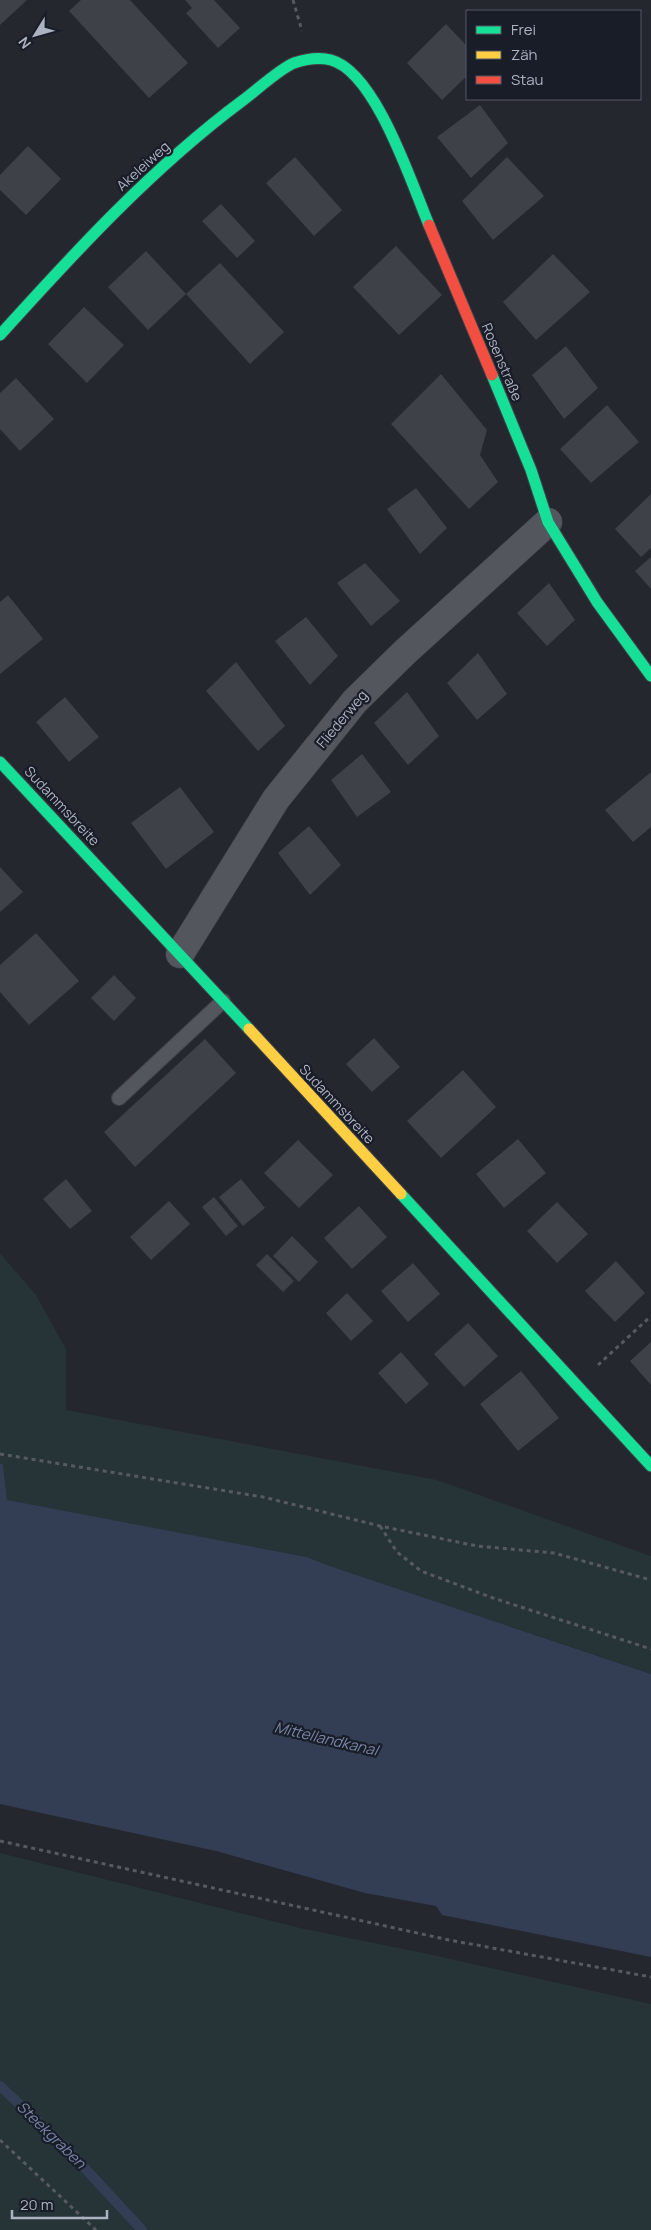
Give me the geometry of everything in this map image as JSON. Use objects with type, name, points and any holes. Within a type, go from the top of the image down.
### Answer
[{"type":"street","name":"Akeleiweg","points":[[0,335],[66,262],[134,193],[214,122],[292,64],[310,58],[332,60]]},
{"type":"street","name":"Rosenstraße","points":[[332,60],[353,73],[375,101],[395,143],[531,470],[548,522],[597,602],[651,676]]},
{"type":"street","name":"Fliederweg","points":[[180,954],[276,799],[355,701],[405,652],[548,522]]},
{"type":"street","name":"Sudammsbreite","points":[[0,762],[180,954],[651,1466]]},
{"type":"lane","points":[[119,1098],[223,1001]]},
{"type":"path","points":[[576,1386],[651,1316]]},
{"type":"path","points":[[0,1454],[263,1497],[380,1526],[478,1546],[554,1553],[651,1580]]},
{"type":"path","points":[[380,1526],[397,1552],[420,1571],[493,1598],[651,1648]]},
{"type":"path","points":[[0,1841],[449,1940],[651,1977]]},
{"type":"path","points":[[0,2140],[96,2230]]},
{"type":"shaded area","points":[[0,1253],[36,1295],[66,1349],[66,1410],[437,1480],[651,1556],[651,1674],[307,1557],[7,1501],[3,1464],[0,1464]]},
{"type":"shaded area","points":[[0,1853],[300,1928],[433,1955],[651,2004],[651,2230],[0,2230]]},
{"type":"water","name":"Mittellandkanal","points":[[0,1464],[3,1464],[7,1500],[307,1557],[651,1674],[651,1957],[442,1915],[436,1906],[365,1893],[216,1851],[0,1804]]},
{"type":"building","points":[[0,0],[27,0],[0,25]]},
{"type":"building","points":[[81,0],[130,0],[188,63],[149,98],[69,11]]},
{"type":"building","points":[[185,0],[214,0],[240,28],[218,48],[186,13],[192,8]]},
{"type":"building","points":[[446,24],[466,45],[466,77],[442,100],[407,63]]},
{"type":"building","points":[[480,105],[508,143],[471,178],[437,137]]},
{"type":"building","points":[[28,146],[61,179],[26,215],[0,190],[0,175]]},
{"type":"building","points":[[295,157],[342,210],[314,236],[266,183]]},
{"type":"building","points":[[507,157],[544,196],[493,240],[462,201]]},
{"type":"building","points":[[221,204],[255,241],[237,258],[202,221]]},
{"type":"building","points":[[396,246],[442,295],[399,335],[353,287]]},
{"type":"building","points":[[146,251],[186,294],[148,330],[108,287]]},
{"type":"building","points":[[553,254],[590,292],[536,340],[503,302]]},
{"type":"building","points":[[220,263],[284,332],[250,364],[186,294]]},
{"type":"building","points":[[84,307],[124,345],[87,383],[48,344]]},
{"type":"building","points":[[566,346],[598,388],[564,419],[532,375]]},
{"type":"building","points":[[441,374],[487,430],[480,455],[498,482],[469,509],[391,424]]},
{"type":"building","points":[[16,378],[54,419],[20,451],[0,429],[0,393]]},
{"type":"building","points":[[607,405],[639,442],[591,483],[560,449]]},
{"type":"building","points":[[416,488],[447,528],[420,554],[387,509]]},
{"type":"building","points":[[651,494],[651,548],[641,557],[615,529]]},
{"type":"building","points":[[651,557],[651,589],[635,571]]},
{"type":"building","points":[[365,563],[400,601],[371,626],[337,583]]},
{"type":"building","points":[[549,583],[575,620],[547,646],[517,613]]},
{"type":"building","points":[[8,595],[43,639],[0,674],[0,602]]},
{"type":"building","points":[[306,617],[338,656],[310,685],[275,641]]},
{"type":"building","points":[[478,653],[507,694],[477,720],[447,683]]},
{"type":"building","points":[[236,662],[285,726],[258,751],[206,691]]},
{"type":"building","points":[[407,692],[439,736],[408,765],[374,723]]},
{"type":"building","points":[[65,697],[99,737],[69,762],[36,722]]},
{"type":"building","points":[[362,754],[391,792],[357,817],[331,780]]},
{"type":"building","points":[[651,772],[651,827],[633,842],[605,810]]},
{"type":"building","points":[[180,787],[214,832],[166,869],[131,823]]},
{"type":"building","points":[[309,826],[341,865],[310,895],[278,853]]},
{"type":"building","points":[[0,867],[23,892],[0,912]]},
{"type":"building","points":[[36,933],[79,981],[29,1025],[0,992],[0,965]]},
{"type":"building","points":[[114,975],[136,998],[114,1021],[91,998]]},
{"type":"building","points":[[374,1038],[400,1067],[372,1092],[346,1064]]},
{"type":"building","points":[[205,1039],[236,1073],[135,1167],[104,1132]]},
{"type":"building","points":[[463,1070],[496,1107],[441,1158],[407,1121]]},
{"type":"building","points":[[518,1139],[546,1173],[504,1208],[476,1174]]},
{"type":"building","points":[[298,1140],[333,1175],[299,1208],[264,1173]]},
{"type":"building","points":[[66,1179],[92,1211],[70,1229],[43,1199]]},
{"type":"building","points":[[241,1179],[265,1208],[243,1226],[219,1197]]},
{"type":"building","points":[[214,1197],[238,1226],[226,1236],[202,1207]]},
{"type":"building","points":[[169,1201],[190,1224],[151,1260],[130,1237]]},
{"type":"building","points":[[557,1202],[588,1234],[557,1263],[527,1231]]},
{"type":"building","points":[[359,1206],[387,1237],[352,1269],[324,1238]]},
{"type":"building","points":[[292,1236],[318,1262],[299,1282],[273,1256]]},
{"type":"building","points":[[267,1254],[294,1281],[283,1292],[256,1265]]},
{"type":"building","points":[[616,1261],[645,1293],[615,1322],[585,1291]]},
{"type":"building","points":[[413,1263],[440,1294],[408,1322],[381,1291]]},
{"type":"building","points":[[347,1293],[373,1321],[351,1341],[326,1313]]},
{"type":"building","points":[[468,1323],[498,1356],[464,1387],[434,1354]]},
{"type":"building","points":[[651,1342],[651,1385],[630,1361]]},
{"type":"building","points":[[401,1352],[429,1384],[406,1404],[378,1373]]},
{"type":"building","points":[[521,1371],[559,1418],[518,1451],[480,1404]]},
{"type":"waterway","name":"Steekgraben","points":[[0,2086],[67,2149],[142,2230]]},
{"type":"traffic: fast","points":[[0,335],[115,212],[177,154],[275,75],[294,63],[317,59],[331,60],[347,69],[363,85],[390,132],[429,225]]},
{"type":"traffic: fast","points":[[492,375],[531,470],[548,522],[597,602],[651,676]]},
{"type":"traffic: fast","points":[[0,762],[249,1029]]},
{"type":"traffic: fast","points":[[401,1194],[651,1466]]},
{"type":"traffic: slow","points":[[249,1029],[401,1194]]},
{"type":"traffic: jam","points":[[429,225],[492,375]]}]
